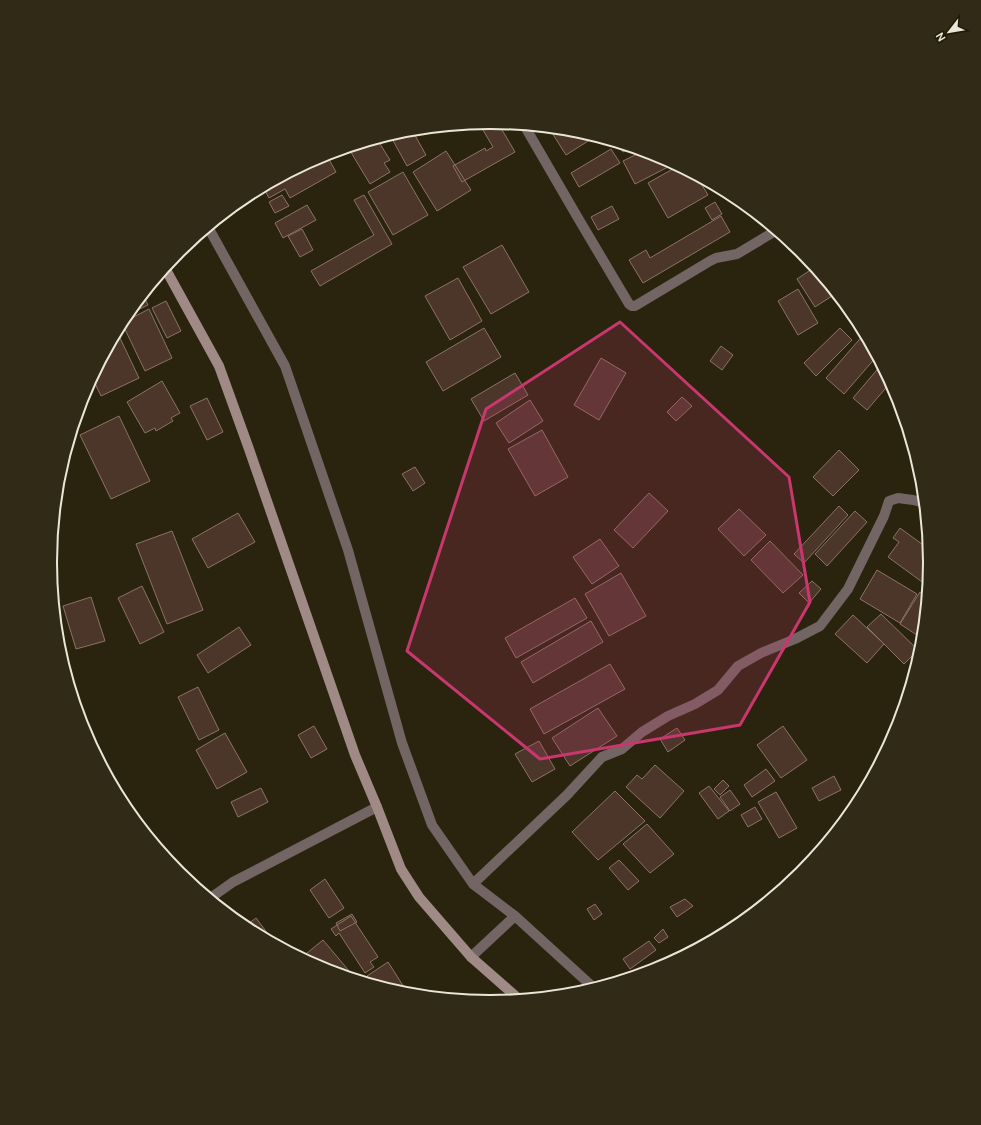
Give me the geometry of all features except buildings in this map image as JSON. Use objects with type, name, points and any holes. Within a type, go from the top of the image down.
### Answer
[{"type":"street","points":[[527,131],[629,304],[632,306],[635,306],[710,261],[716,258],[737,254],[771,233]]},
{"type":"street","points":[[211,232],[285,366],[348,550],[402,743],[432,825],[473,884],[515,916],[590,984]]},
{"type":"street","points":[[168,274],[219,366],[355,755],[401,868],[419,897],[471,957],[514,995]]},
{"type":"street","points":[[473,884],[567,795],[602,757],[622,749],[642,732],[668,716],[695,704],[718,690],[738,666],[761,652],[820,626],[848,589],[884,516],[889,501],[898,498],[919,502]]},
{"type":"street","points":[[214,895],[233,882],[377,807]]},
{"type":"street","points":[[471,957],[515,916]]},
{"type":"highlighted area","points":[[620,322],[789,477],[810,602],[740,725],[540,759],[407,651],[486,409]]}]
